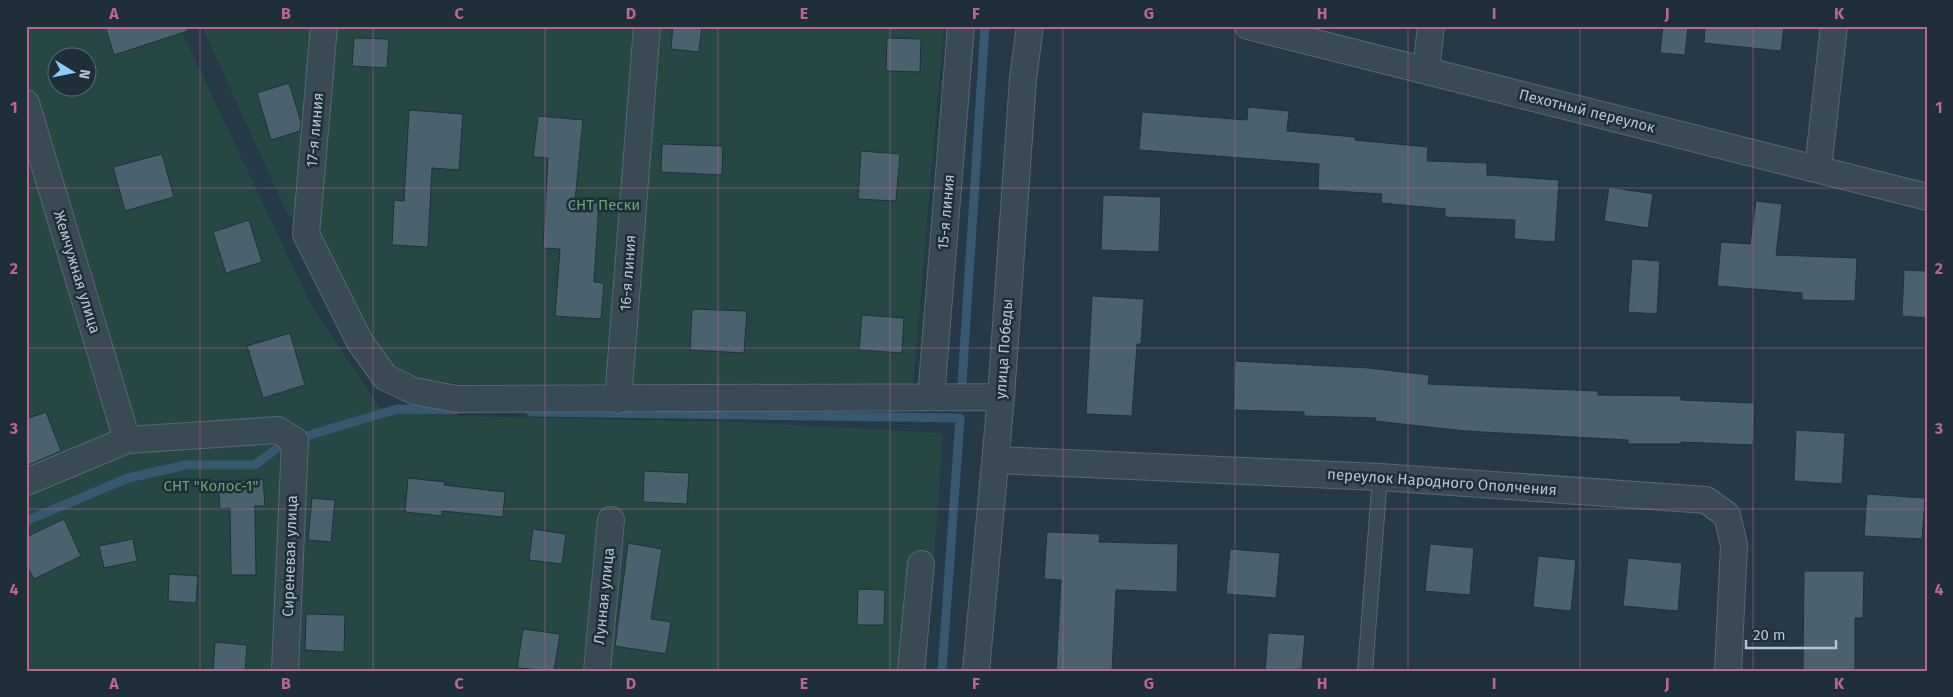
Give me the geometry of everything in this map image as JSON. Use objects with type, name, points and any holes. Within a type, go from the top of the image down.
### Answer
[{"type":"street","name":"17-я линия","points":[[324,26],[306,234],[360,342],[385,377],[414,391],[457,399],[618,400]]},
{"type":"street","name":"16-я линия","points":[[618,400],[647,26]]},
{"type":"street","name":"15-я линия","points":[[931,397],[961,26]]},
{"type":"street","name":"улица Победы","points":[[976,671],[996,460],[1023,79],[1030,26]]},
{"type":"street","name":"Пехотный переулок","points":[[1248,26],[1927,197]]},
{"type":"street","points":[[1426,70],[1431,26]]},
{"type":"street","points":[[1818,169],[1834,26]]},
{"type":"street","name":"Жемчужная улица","points":[[26,103],[127,440]]},
{"type":"street","points":[[618,400],[1001,397]]},
{"type":"street","name":"Сиреневая улица","points":[[127,440],[278,430],[295,441],[285,671]]},
{"type":"street","points":[[26,482],[127,440]]},
{"type":"street","name":"переулок Народного Ополчения","points":[[996,460],[1380,477],[1706,500],[1727,515],[1734,545],[1728,671]]},
{"type":"street","name":"Лунная улица","points":[[597,671],[611,520]]},
{"type":"street","points":[[911,671],[921,564]]},
{"type":"lane","points":[[1365,671],[1380,477]]},
{"type":"green space","name":"СНТ \"Колос-1\"","points":[[26,26],[179,26],[311,305],[382,411],[461,416],[746,422],[943,433],[926,671],[26,671]]},
{"type":"green space","name":"СНТ Пески","points":[[202,26],[944,26],[913,386],[463,384],[418,378],[385,361],[321,232],[288,215]]},
{"type":"building","points":[[105,26],[188,26],[188,31],[114,55]]},
{"type":"building","points":[[673,26],[702,26],[699,52],[671,49]]},
{"type":"building","points":[[1663,26],[1688,26],[1685,55],[1660,53]]},
{"type":"building","points":[[1705,26],[1784,26],[1781,51],[1704,43]]},
{"type":"building","points":[[354,38],[389,39],[387,68],[352,66]]},
{"type":"building","points":[[887,38],[921,39],[920,72],[886,71]]},
{"type":"building","points":[[289,83],[301,122],[300,131],[271,140],[257,93]]},
{"type":"building","points":[[1248,107],[1289,111],[1287,131],[1355,137],[1355,140],[1428,147],[1427,161],[1487,163],[1487,175],[1559,180],[1555,242],[1514,239],[1515,220],[1445,217],[1445,209],[1381,203],[1382,194],[1318,190],[1319,164],[1139,150],[1142,112],[1247,120]]},
{"type":"building","points":[[409,110],[463,114],[459,170],[432,168],[428,247],[392,245],[394,200],[404,201]]},
{"type":"building","points":[[538,116],[583,120],[575,201],[599,203],[594,282],[604,283],[601,319],[555,316],[560,249],[543,248],[548,158],[533,157]]},
{"type":"building","points":[[662,144],[723,146],[722,175],[661,172]]},
{"type":"building","points":[[861,151],[900,154],[896,201],[858,199]]},
{"type":"building","points":[[162,154],[174,197],[125,211],[113,167]]},
{"type":"building","points":[[1609,187],[1653,194],[1648,228],[1604,221]]},
{"type":"building","points":[[1103,195],[1161,197],[1159,252],[1101,250]]},
{"type":"building","points":[[1756,201],[1782,204],[1776,255],[1857,258],[1855,301],[1802,300],[1802,293],[1717,286],[1721,242],[1750,244]]},
{"type":"building","points":[[249,220],[262,262],[226,273],[213,232]]},
{"type":"building","points":[[1632,259],[1660,261],[1657,314],[1628,312]]},
{"type":"building","points":[[1904,270],[1927,271],[1927,318],[1902,316]]},
{"type":"building","points":[[1092,296],[1144,299],[1141,344],[1137,344],[1132,416],[1086,414]]},
{"type":"building","points":[[692,309],[747,311],[744,353],[690,350]]},
{"type":"building","points":[[862,315],[904,318],[902,353],[859,350]]},
{"type":"building","points":[[290,333],[305,385],[263,398],[247,346]]},
{"type":"building","points":[[1235,361],[1369,368],[1429,375],[1428,384],[1598,391],[1598,395],[1681,396],[1681,400],[1754,403],[1753,445],[1681,442],[1681,444],[1628,444],[1628,440],[1465,431],[1375,421],[1376,418],[1304,416],[1304,412],[1234,410]]},
{"type":"building","points":[[46,412],[61,451],[26,466],[26,419]]},
{"type":"building","points":[[1796,430],[1845,433],[1842,484],[1794,481]]},
{"type":"building","points":[[644,471],[689,473],[687,504],[643,502]]},
{"type":"building","points":[[408,478],[445,482],[444,485],[505,492],[503,517],[442,511],[442,516],[405,512]]},
{"type":"building","points":[[263,479],[265,506],[255,506],[256,575],[231,575],[230,508],[220,509],[218,482]]},
{"type":"building","points":[[1867,494],[1925,498],[1922,539],[1864,536]]},
{"type":"building","points":[[312,498],[335,500],[331,542],[308,540]]},
{"type":"building","points":[[64,519],[81,556],[34,579],[26,564],[26,537]]},
{"type":"building","points":[[533,529],[566,534],[562,564],[529,560]]},
{"type":"building","points":[[1047,532],[1100,534],[1099,542],[1178,544],[1177,592],[1116,590],[1112,671],[1056,671],[1061,580],[1044,579]]},
{"type":"building","points":[[133,539],[137,561],[104,568],[99,546]]},
{"type":"building","points":[[628,543],[662,549],[651,619],[671,622],[666,654],[615,646]]},
{"type":"building","points":[[1430,544],[1474,548],[1470,595],[1425,591]]},
{"type":"building","points":[[1230,549],[1280,553],[1276,598],[1226,594]]},
{"type":"building","points":[[1538,556],[1576,560],[1571,611],[1533,607]]},
{"type":"building","points":[[1628,558],[1682,563],[1678,611],[1623,606]]},
{"type":"building","points":[[1804,571],[1864,571],[1863,618],[1855,618],[1855,671],[1803,671]]},
{"type":"building","points":[[169,574],[198,576],[196,603],[168,601]]},
{"type":"building","points":[[858,589],[885,590],[884,625],[857,625]]},
{"type":"building","points":[[306,614],[345,615],[344,652],[305,650]]},
{"type":"building","points":[[523,629],[560,634],[554,671],[517,668]]},
{"type":"building","points":[[1268,633],[1305,635],[1302,671],[1265,671]]},
{"type":"building","points":[[215,642],[247,645],[245,671],[213,671]]},
{"type":"waterway","points":[[962,383],[985,26]]},
{"type":"waterway","points":[[303,437],[397,409],[455,410]]},
{"type":"waterway","points":[[531,412],[960,418],[942,671]]},
{"type":"waterway","points":[[26,521],[128,478],[186,465],[255,465],[280,446]]}]
